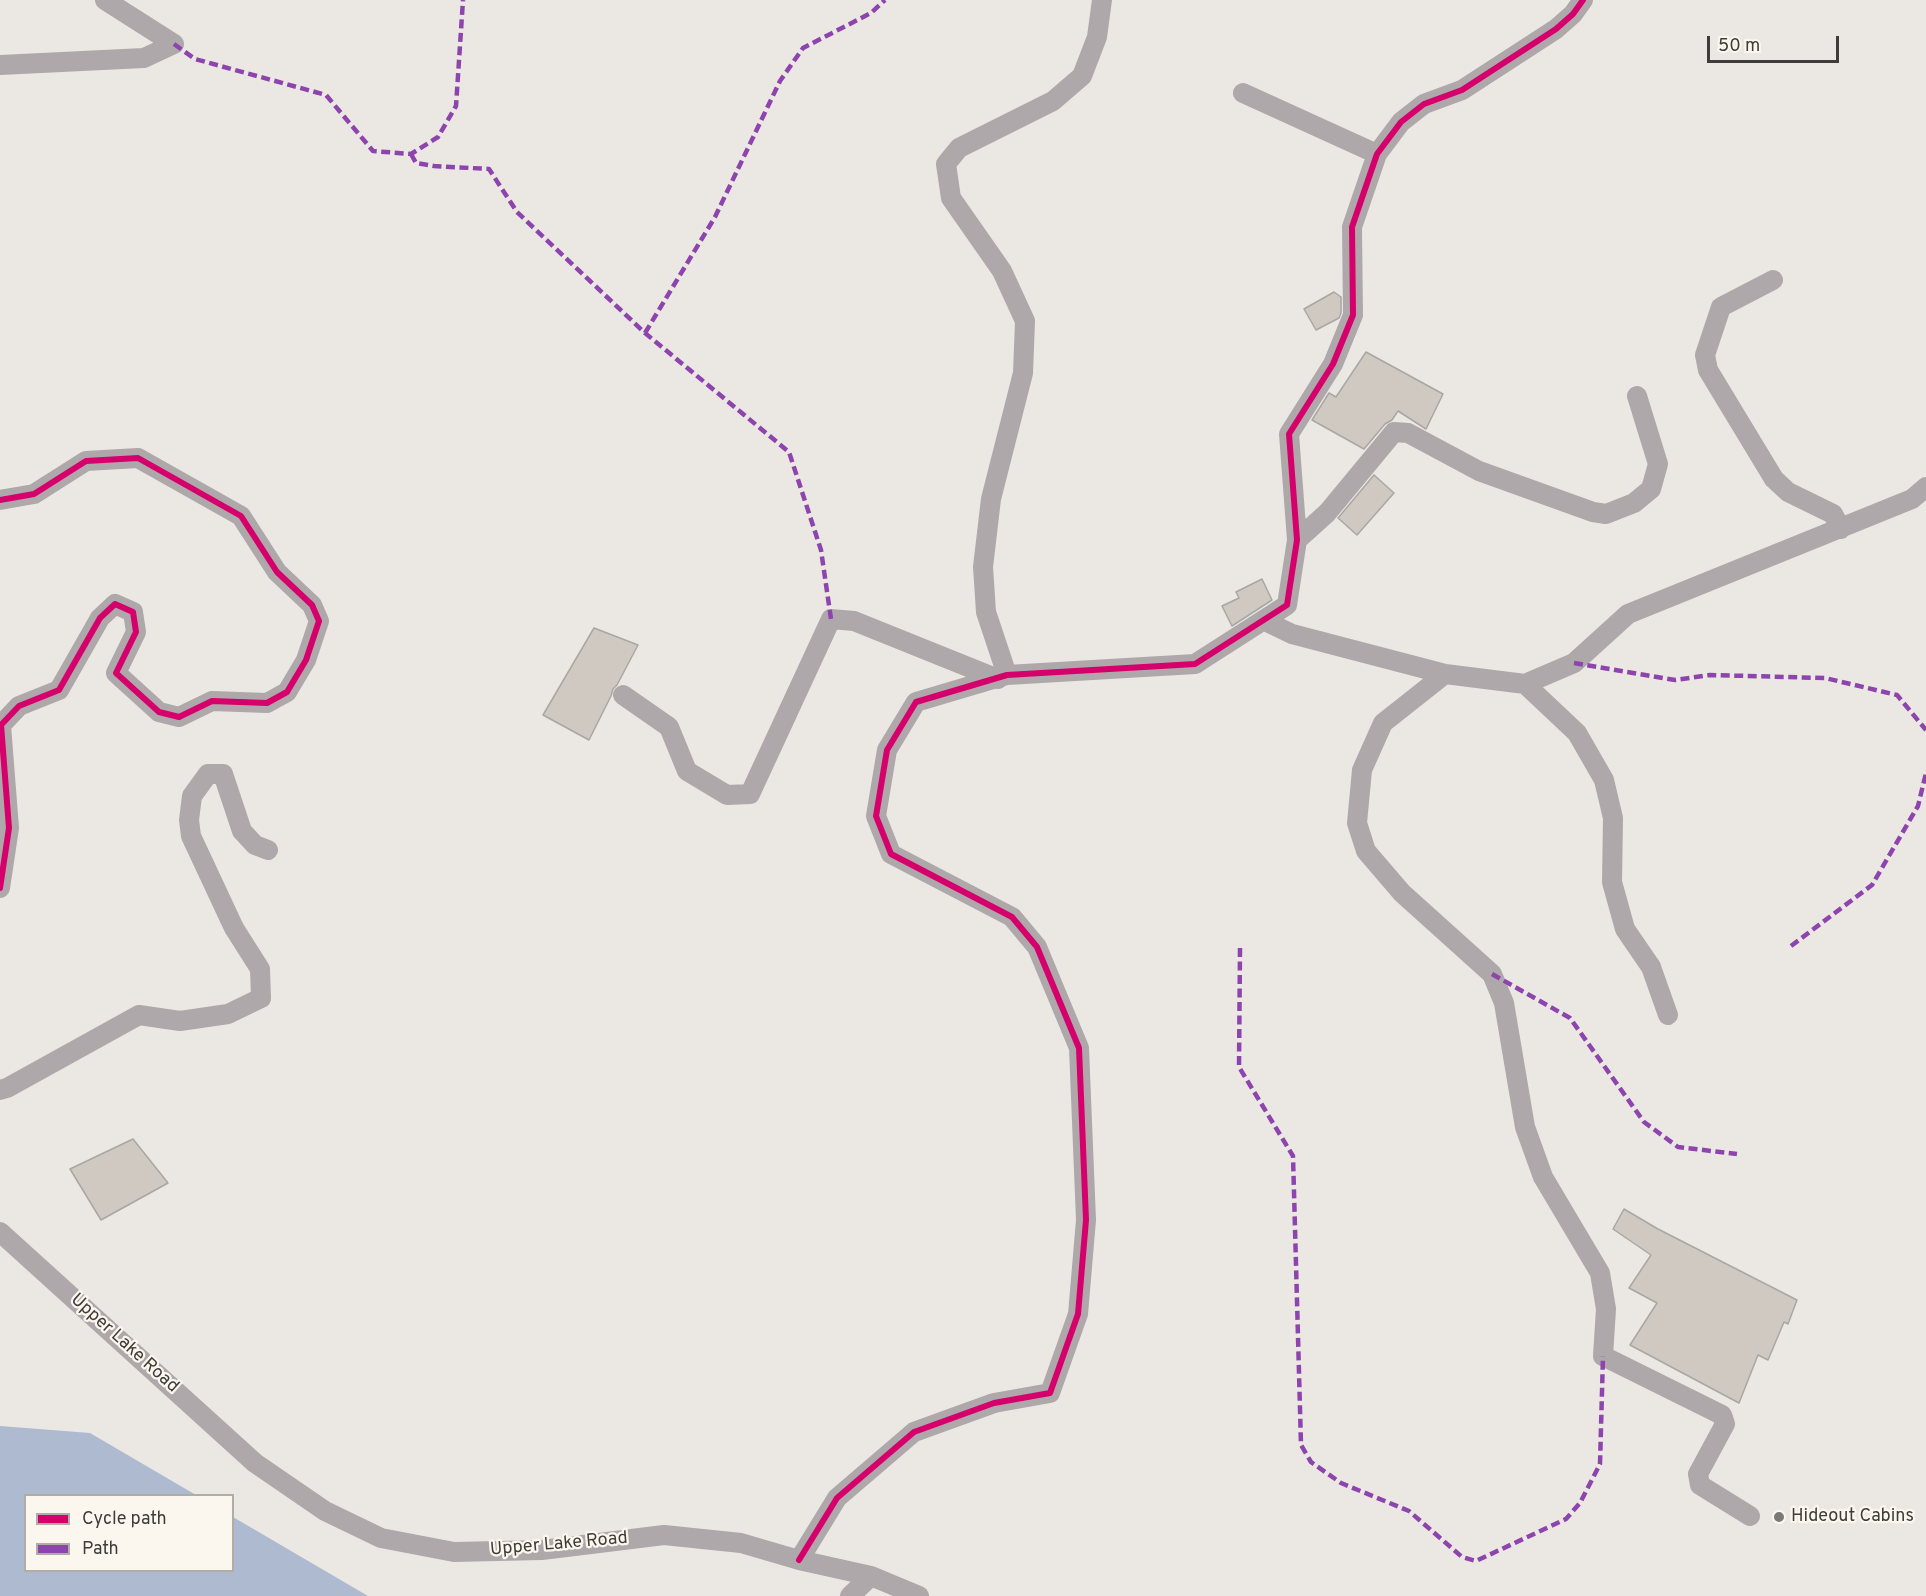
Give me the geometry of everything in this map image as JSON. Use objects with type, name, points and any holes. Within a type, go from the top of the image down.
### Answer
[{"type":"street","points":[[0,65],[144,58],[174,44],[105,0]]},
{"type":"street","points":[[1002,677],[986,612],[983,567],[991,499],[1023,373],[1025,321],[1002,271],[951,198],[946,164],[959,148],[1053,101],[1082,76],[1097,37],[1102,0]]},
{"type":"street","points":[[799,1560],[837,1498],[914,1432],[994,1403],[1050,1394],[1078,1314],[1086,1220],[1079,1048],[1037,947],[1012,916],[891,854],[876,816],[887,750],[916,702],[1002,677],[1195,664],[1287,605],[1298,540],[1289,434],[1333,364],[1353,315],[1352,227],[1377,153],[1401,122],[1424,104],[1462,90],[1556,29],[1573,14],[1583,0]]},
{"type":"street","points":[[1243,93],[1377,153]]},
{"type":"street","points":[[1773,279],[1721,307],[1706,355],[1708,370],[1774,479],[1788,492],[1833,514],[1841,529]]},
{"type":"street","points":[[1298,540],[1328,513],[1395,432],[1408,433],[1479,471],[1593,512],[1606,514],[1634,503],[1651,489],[1658,464],[1637,396]]},
{"type":"street","points":[[0,500],[34,495],[86,461],[138,458],[241,516],[277,572],[312,605],[319,621],[306,660],[287,692],[267,703],[212,701],[179,717],[159,711],[116,673],[136,632],[133,612],[115,604],[100,618],[59,690],[19,706],[1,725],[9,828],[0,888]]},
{"type":"street","points":[[1265,621],[1292,634],[1445,674],[1525,684],[1574,663],[1628,614],[1912,499],[1926,487]]},
{"type":"street","points":[[623,695],[669,727],[687,771],[727,795],[750,794],[831,619],[854,621],[1002,677]]},
{"type":"street","points":[[1445,674],[1383,723],[1362,770],[1357,823],[1366,851],[1402,893],[1492,974],[1504,1003],[1525,1127],[1544,1177],[1600,1273],[1606,1309],[1603,1356],[1722,1415],[1725,1424],[1698,1474],[1700,1485],[1750,1516]]},
{"type":"street","points":[[1525,684],[1577,733],[1604,780],[1613,818],[1612,882],[1625,929],[1651,967],[1668,1015]]},
{"type":"street","points":[[0,1090],[139,1015],[180,1021],[228,1014],[261,998],[260,969],[234,928],[191,836],[189,820],[192,795],[208,774],[223,774],[242,831],[255,845],[268,850]]},
{"type":"street","name":"Upper Lake Road","points":[[0,1232],[255,1464],[324,1511],[381,1538],[454,1552],[542,1550],[664,1535],[741,1543],[799,1560],[871,1576],[919,1596]]},
{"type":"street","points":[[850,1596],[871,1576]]},
{"type":"water","points":[[0,1426],[90,1433],[194,1494],[24,1494],[24,1572],[234,1572],[234,1518],[368,1596],[0,1596]]},
{"type":"building","points":[[1334,292],[1341,297],[1339,318],[1316,330],[1304,309]]},
{"type":"building","points":[[1366,352],[1443,394],[1426,429],[1398,411],[1364,449],[1312,420],[1329,393],[1336,397]]},
{"type":"building","points":[[1374,475],[1394,493],[1357,535],[1338,518]]},
{"type":"building","points":[[1262,579],[1272,600],[1232,626],[1222,606],[1239,598],[1236,592]]},
{"type":"building","points":[[594,628],[638,645],[613,689],[589,740],[543,715]]},
{"type":"building","points":[[133,1139],[168,1183],[101,1220],[70,1169]]},
{"type":"building","points":[[1624,1209],[1658,1229],[1797,1300],[1788,1324],[1784,1322],[1768,1360],[1758,1355],[1739,1403],[1630,1345],[1657,1303],[1629,1288],[1651,1255],[1613,1229]]},
{"type":"marked path","points":[[174,44],[195,59],[326,95],[373,151],[411,154],[438,137],[456,106],[463,0]]},
{"type":"marked path","points":[[645,333],[715,217],[780,81],[803,48],[871,13],[885,0]]},
{"type":"marked path","points":[[411,154],[416,163],[489,169],[517,212],[645,333],[789,452],[821,550],[831,619]]},
{"type":"marked path","points":[[1574,663],[1675,680],[1710,675],[1825,678],[1897,695],[1926,730]]},
{"type":"marked path","points":[[1791,946],[1872,885],[1918,806],[1926,773]]},
{"type":"marked path","points":[[1240,948],[1239,1067],[1293,1156],[1301,1445],[1311,1462],[1341,1483],[1409,1511],[1462,1557],[1476,1561],[1566,1519],[1580,1503],[1600,1464],[1603,1356]]},
{"type":"marked path","points":[[1492,974],[1570,1018],[1644,1122],[1678,1147],[1737,1154]]},
{"type":"cycle path","points":[[799,1560],[837,1498],[914,1432],[994,1403],[1050,1393],[1078,1314],[1086,1220],[1079,1048],[1037,947],[1012,917],[891,854],[876,816],[887,750],[916,702],[1007,675],[1195,664],[1287,605],[1297,540],[1289,434],[1333,364],[1353,315],[1352,227],[1377,154],[1401,122],[1424,104],[1462,90],[1556,29],[1573,14],[1583,0]]},
{"type":"cycle path","points":[[0,500],[34,494],[86,461],[138,458],[241,516],[277,572],[312,605],[319,621],[306,660],[287,692],[267,703],[212,701],[179,717],[159,712],[116,673],[136,632],[133,612],[115,604],[100,618],[59,690],[19,706],[1,725],[9,828],[0,888]]},
{"type":"place","name":"Hideout Cabins","points":[[1779,1517]]}]
